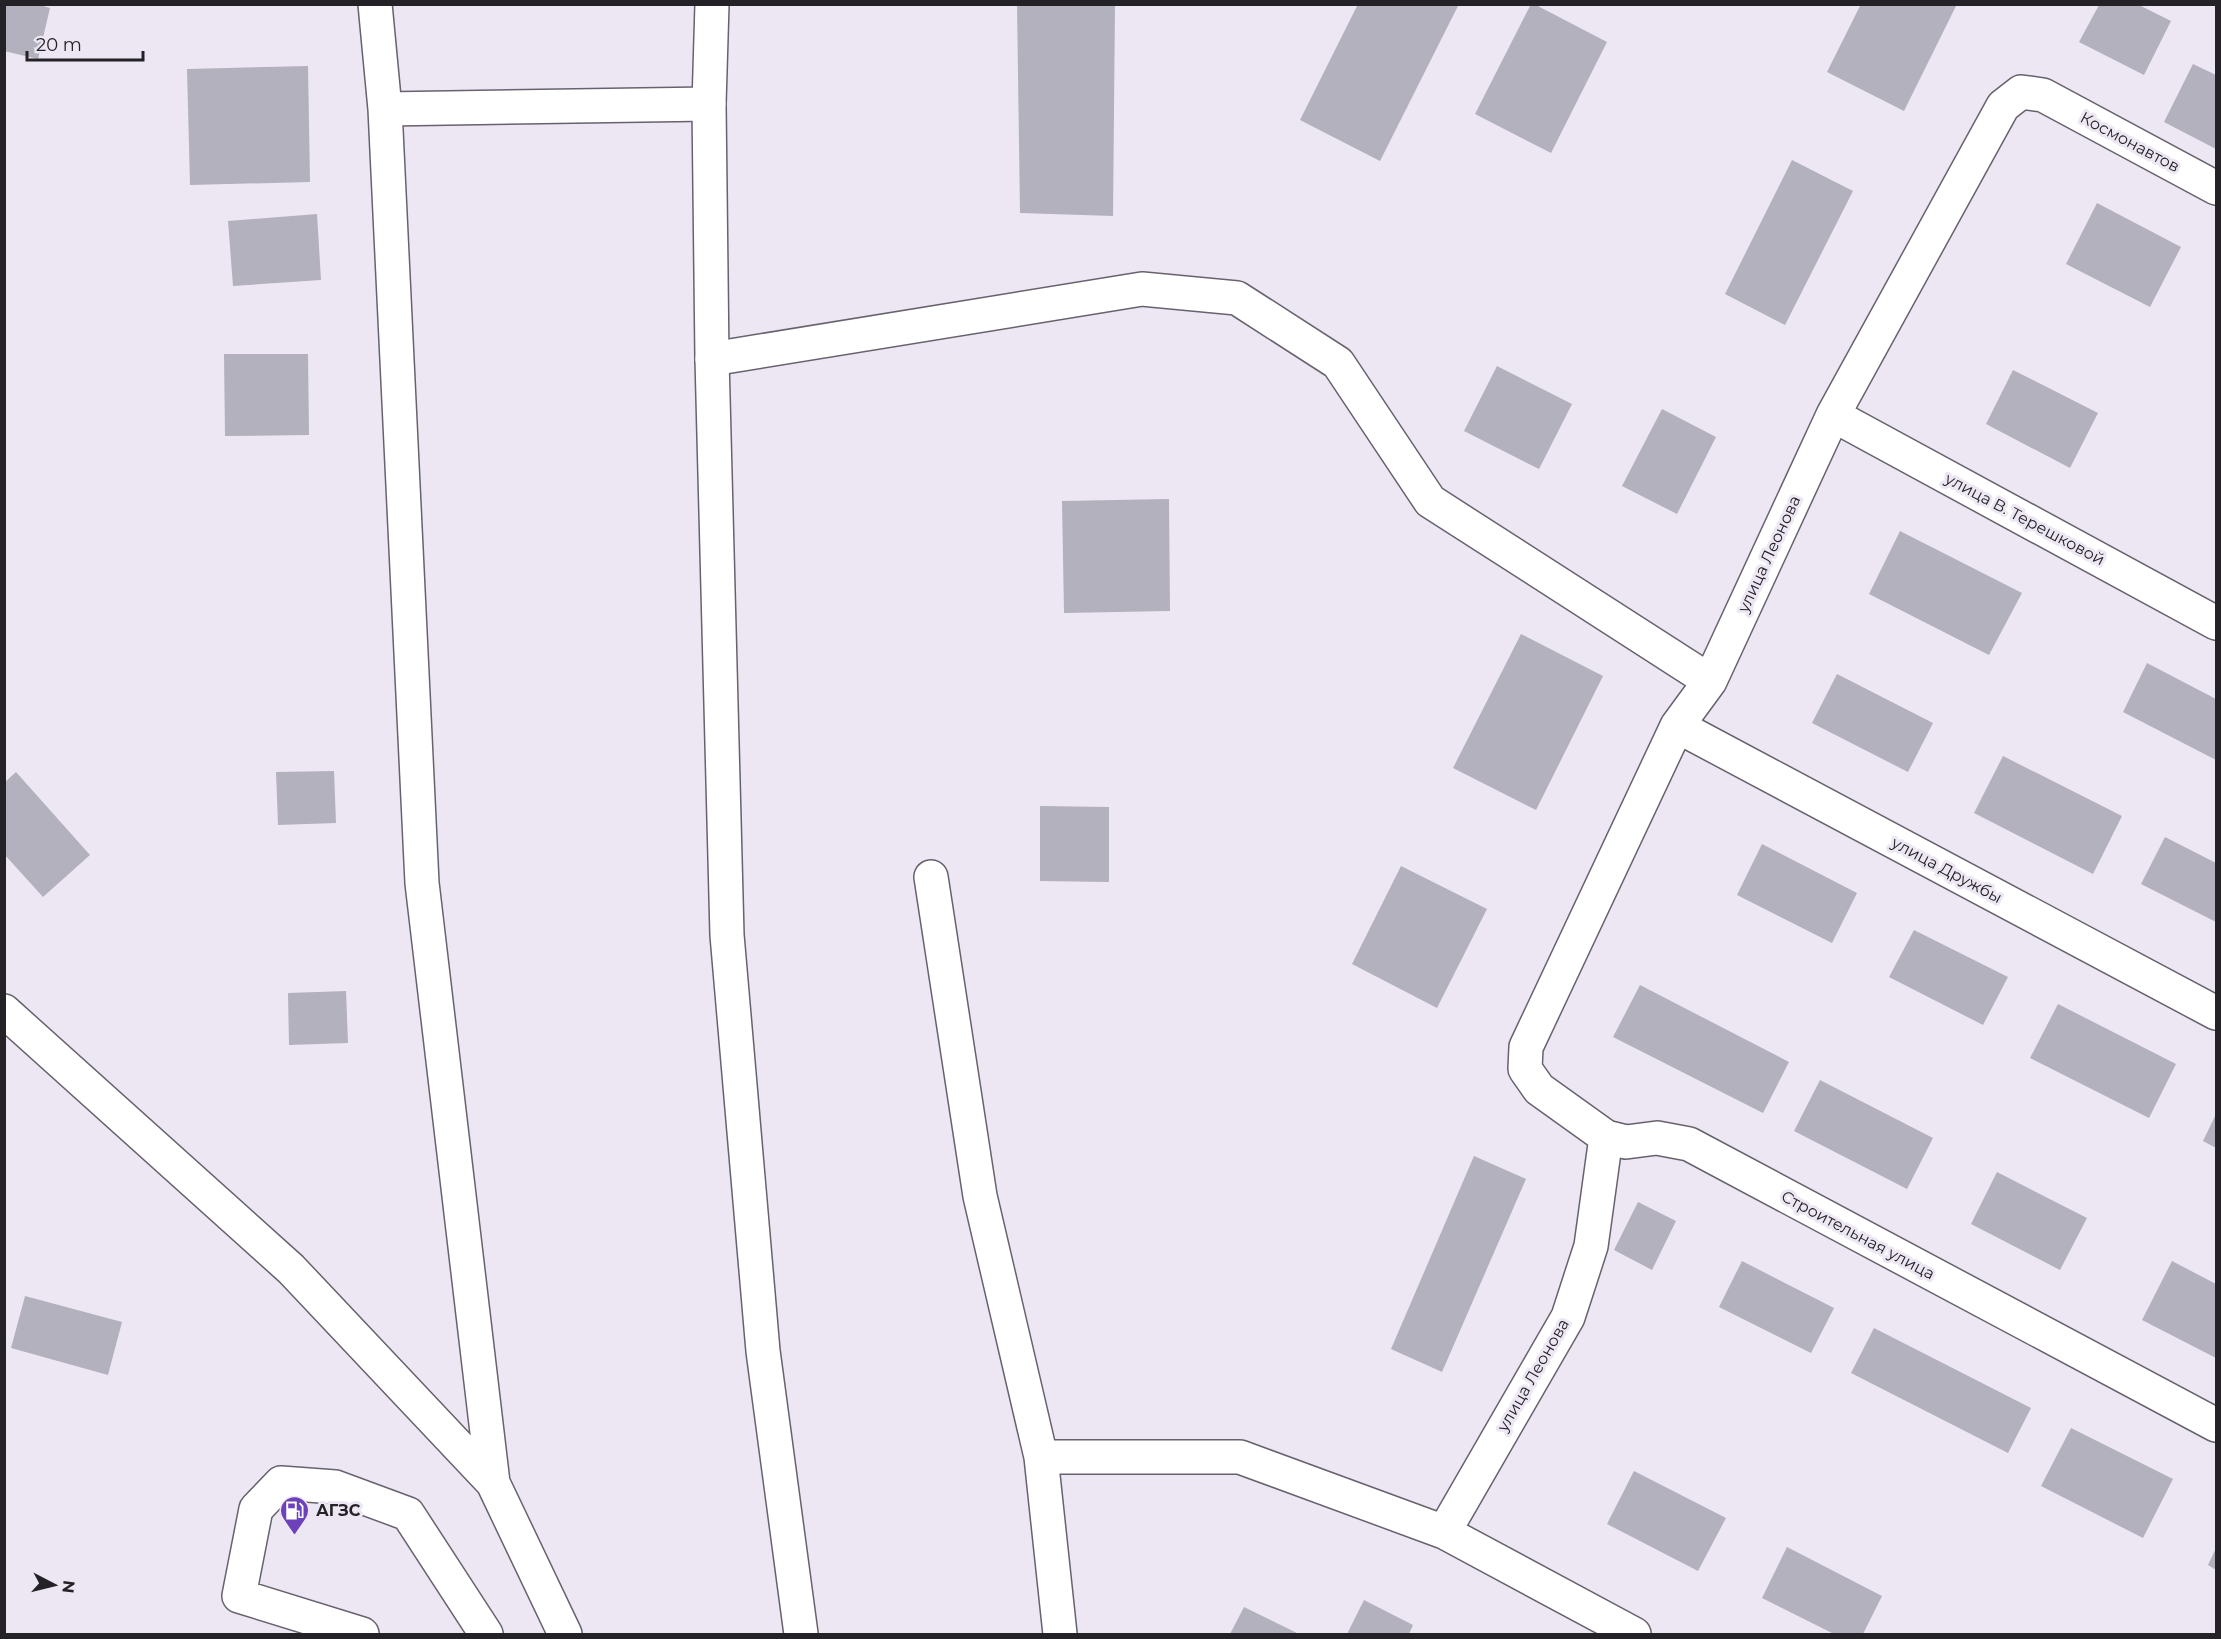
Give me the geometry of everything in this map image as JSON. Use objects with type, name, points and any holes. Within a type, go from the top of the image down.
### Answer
[{"type":"main road","points":[[375,4],[385,109],[422,883],[493,1483]]},
{"type":"main road","points":[[712,4],[709,104],[711,359],[727,935],[763,1350],[801,1635]]},
{"type":"main road","name":"улица Леонова","points":[[1526,1047],[1677,726],[1710,681],[1833,415],[2003,106],[2021,92],[2043,95]]},
{"type":"main road","name":"Космонавтов","points":[[2043,95],[2217,188]]},
{"type":"main road","points":[[385,109],[709,104]]},
{"type":"main road","points":[[711,359],[1142,289],[1237,298],[1338,363],[1430,501],[1710,681]]},
{"type":"main road","name":"улица В. Терешковой","points":[[1833,415],[2217,623]]},
{"type":"main road","name":"улица Дружбы","points":[[1677,726],[2217,1013]]},
{"type":"main road","points":[[931,877],[980,1196],[1041,1457],[1060,1635]]},
{"type":"main road","points":[[4,1011],[291,1269],[493,1483],[565,1635]]},
{"type":"main road","name":"Строительная улица","points":[[1526,1047],[1525,1070],[1539,1089],[1606,1137],[1626,1142],[1657,1138],[1689,1144],[2217,1425]]},
{"type":"main road","name":"улица Леонова","points":[[1444,1532],[1568,1317],[1591,1246],[1606,1137]]},
{"type":"main road","points":[[1041,1457],[1239,1457],[1444,1532],[1634,1635]]},
{"type":"main road","points":[[362,1635],[239,1596],[256,1509],[281,1483],[335,1487],[408,1514],[486,1635]]},
{"type":"building","points":[[4,4],[37,4],[50,8],[38,59],[4,51]]},
{"type":"building","points":[[1017,4],[1115,4],[1113,216],[1020,213]]},
{"type":"building","points":[[1358,4],[1459,4],[1380,161],[1300,120]]},
{"type":"building","points":[[1531,4],[1607,42],[1551,153],[1475,114]]},
{"type":"building","points":[[1861,4],[1957,4],[1904,111],[1827,72]]},
{"type":"building","points":[[2099,5],[2139,5],[2171,21],[2144,75],[2079,42]]},
{"type":"building","points":[[2193,64],[2216,75],[2216,149],[2164,122]]},
{"type":"building","points":[[308,66],[310,182],[190,185],[187,69]]},
{"type":"building","points":[[1792,160],[1853,191],[1785,325],[1725,294]]},
{"type":"building","points":[[2097,203],[2181,247],[2150,307],[2066,264]]},
{"type":"building","points":[[317,214],[321,280],[233,286],[228,221]]},
{"type":"building","points":[[224,354],[308,354],[309,435],[225,436]]},
{"type":"building","points":[[1497,366],[1572,404],[1539,469],[1464,431]]},
{"type":"building","points":[[2013,370],[2098,413],[2070,468],[1986,424]]},
{"type":"building","points":[[1662,409],[1716,437],[1677,514],[1622,486]]},
{"type":"building","points":[[1169,499],[1170,611],[1064,613],[1062,501]]},
{"type":"building","points":[[1900,531],[2022,593],[1989,655],[1869,594]]},
{"type":"building","points":[[1521,634],[1603,676],[1536,810],[1453,768]]},
{"type":"building","points":[[2147,663],[2216,699],[2216,760],[2123,712]]},
{"type":"building","points":[[1837,674],[1933,723],[1908,772],[1812,723]]},
{"type":"building","points":[[2003,756],[2122,816],[2093,874],[1974,813]]},
{"type":"building","points":[[334,771],[336,823],[278,825],[276,772]]},
{"type":"building","points":[[16,772],[90,855],[43,897],[4,854],[4,783]]},
{"type":"building","points":[[1040,806],[1109,807],[1109,882],[1040,881]]},
{"type":"building","points":[[2165,837],[2216,863],[2216,922],[2141,884]]},
{"type":"building","points":[[1762,844],[1857,893],[1832,943],[1737,895]]},
{"type":"building","points":[[1401,866],[1487,909],[1437,1008],[1352,964]]},
{"type":"building","points":[[1914,930],[2008,977],[1983,1025],[1889,977]]},
{"type":"building","points":[[1640,985],[1789,1062],[1763,1113],[1613,1037]]},
{"type":"building","points":[[346,991],[348,1043],[289,1045],[288,993]]},
{"type":"building","points":[[2058,1004],[2176,1064],[2149,1118],[2030,1058]]},
{"type":"building","points":[[1820,1080],[1933,1138],[1907,1189],[1794,1131]]},
{"type":"building","points":[[2216,1114],[2216,1148],[2203,1141]]},
{"type":"building","points":[[1474,1156],[1526,1179],[1442,1372],[1391,1349]]},
{"type":"building","points":[[1997,1172],[2087,1218],[2060,1270],[1971,1224]]},
{"type":"building","points":[[1638,1202],[1676,1221],[1652,1270],[1614,1250]]},
{"type":"building","points":[[1742,1261],[1834,1308],[1811,1353],[1719,1307]]},
{"type":"building","points":[[2172,1261],[2216,1284],[2216,1358],[2142,1320]]},
{"type":"building","points":[[25,1296],[122,1322],[108,1375],[11,1348]]},
{"type":"building","points":[[1874,1328],[2031,1408],[2008,1453],[1851,1373]]},
{"type":"building","points":[[2071,1428],[2173,1479],[2143,1538],[2041,1486]]},
{"type":"building","points":[[1634,1471],[1726,1518],[1698,1571],[1607,1524]]},
{"type":"building","points":[[1787,1547],[1882,1596],[1863,1634],[1834,1634],[1762,1598]]},
{"type":"building","points":[[2216,1548],[2216,1570],[2208,1565]]},
{"type":"building","points":[[1364,1600],[1413,1625],[1409,1634],[1347,1634]]},
{"type":"building","points":[[1244,1607],[1299,1634],[1230,1634]]},
{"type":"place","name":"АГЗС","points":[[295,1536]]}]
